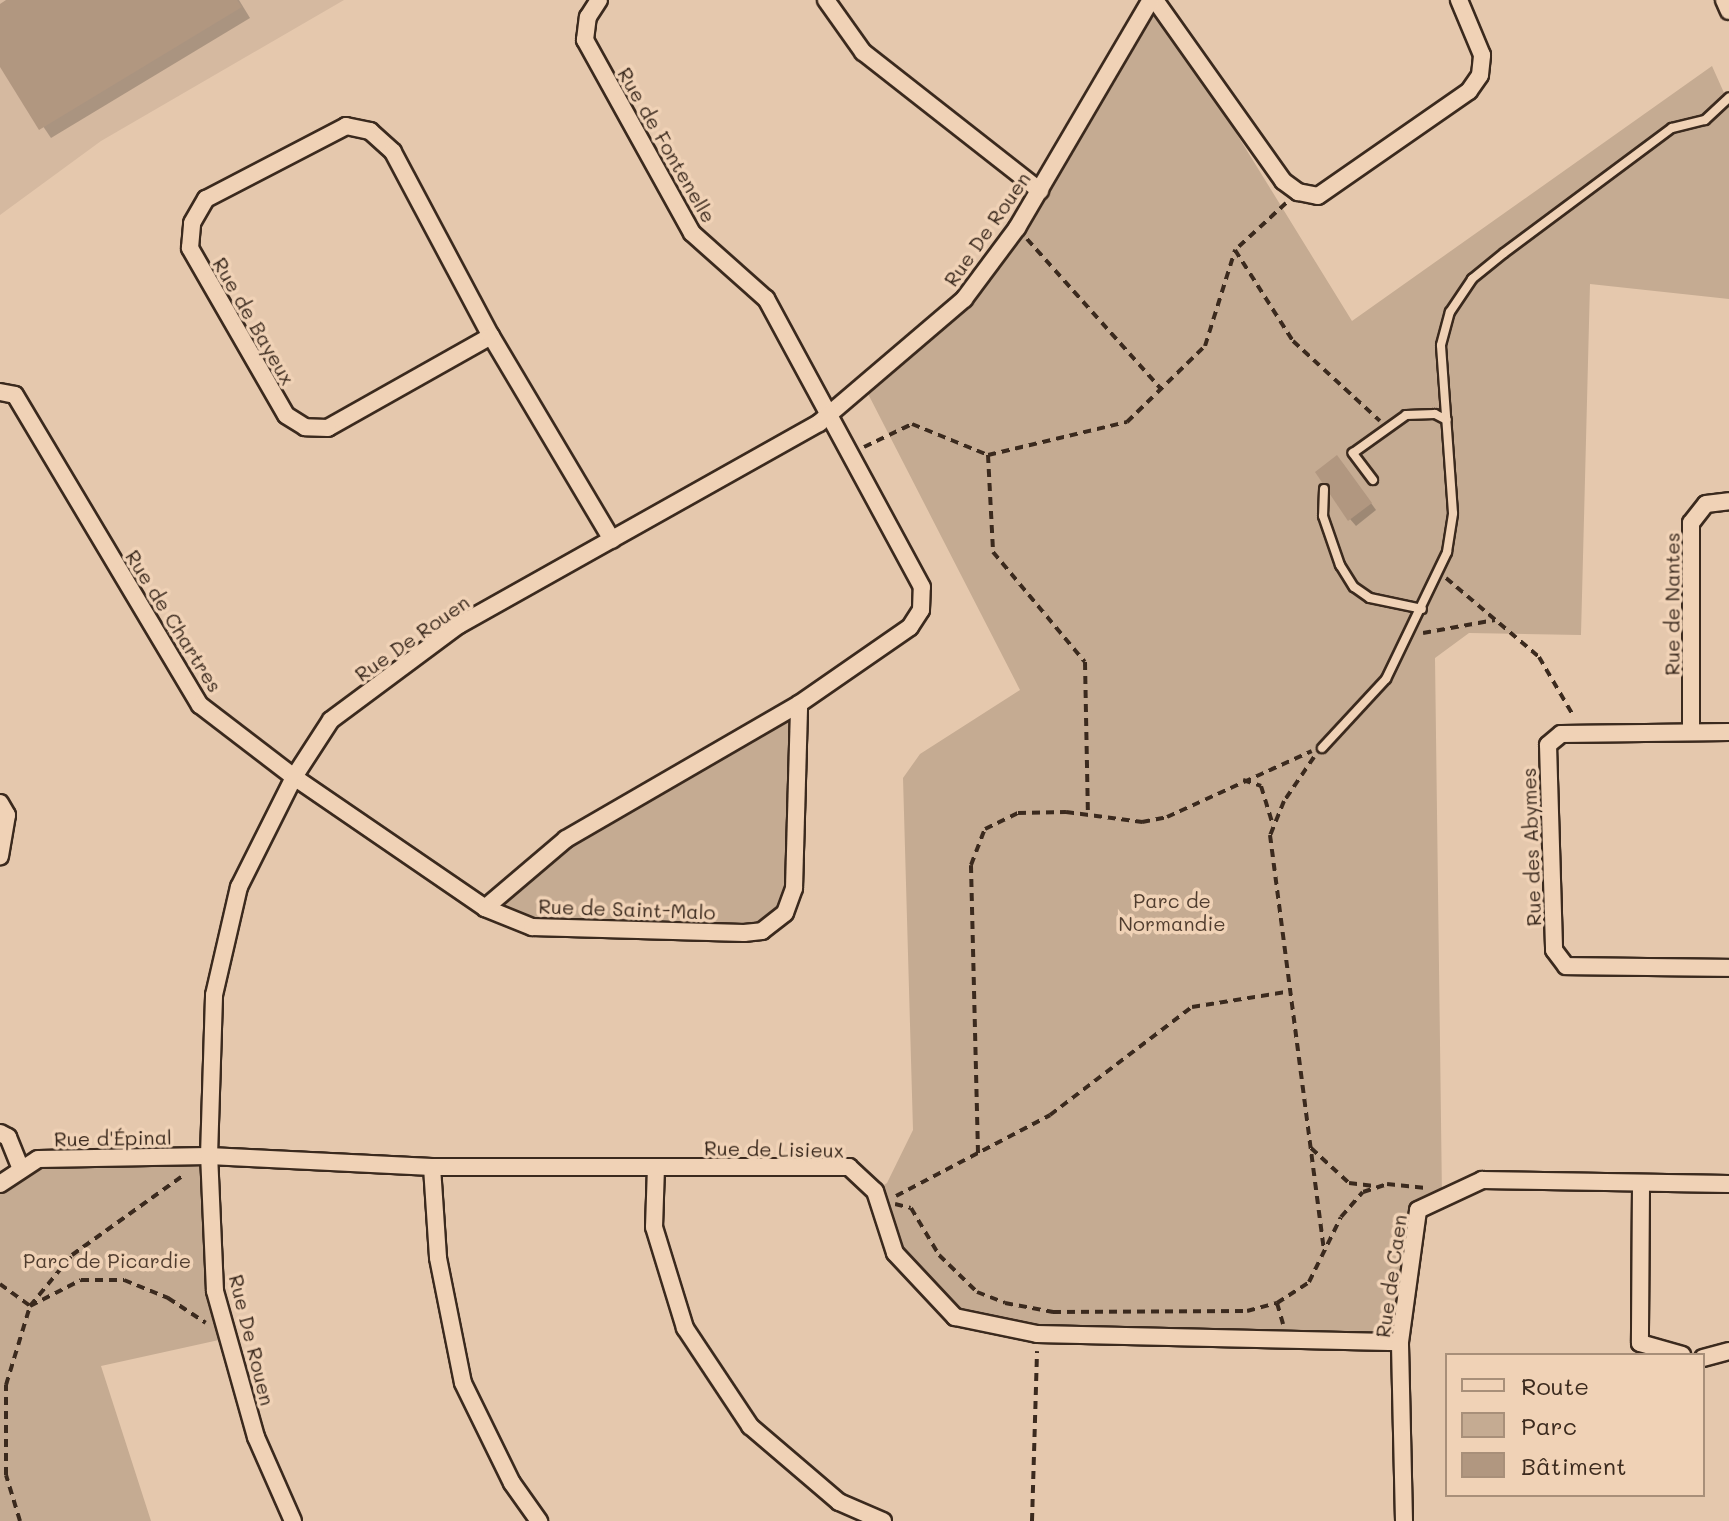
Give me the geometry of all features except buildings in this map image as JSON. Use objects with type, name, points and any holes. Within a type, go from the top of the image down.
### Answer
[{"type":"street","name":"Rue de Fontenelle","points":[[599,0],[588,17],[585,40],[692,233],[766,299],[827,416]]},
{"type":"street","points":[[826,0],[863,52],[1040,191]]},
{"type":"street","name":"Rue De Rouen","points":[[293,1521],[256,1437],[215,1291],[209,1156],[214,995],[239,887],[294,777],[331,720],[459,625],[827,416],[964,299],[1017,228],[1153,0]]},
{"type":"street","points":[[1153,0],[1283,181],[1298,192],[1318,196],[1469,91],[1480,75],[1482,55],[1459,0]]},
{"type":"street","points":[[1724,0],[1729,11]]},
{"type":"street","name":"Rue de Bayeux","points":[[491,336],[328,428],[305,427],[286,415],[190,248],[192,223],[206,199],[346,126],[370,131],[393,152],[491,336],[612,540]]},
{"type":"street","name":"Rue de Chartres","points":[[0,392],[15,395],[200,705],[294,777],[485,908]]},
{"type":"street","name":"Rue de Saint-Malo","points":[[799,704],[794,888],[785,913],[762,931],[532,927],[485,908],[566,839],[799,704],[910,627],[921,610],[922,587],[827,416]]},
{"type":"street","name":"Rue de Nantes","points":[[1691,731],[1691,523],[1706,504],[1729,501]]},
{"type":"street","name":"Rue des Abymes","points":[[1729,732],[1561,734],[1548,745],[1554,950],[1566,966],[1729,968]]},
{"type":"street","points":[[0,803],[7,815],[0,856]]},
{"type":"street","points":[[0,1133],[8,1137],[21,1170]]},
{"type":"street","name":"Rue de Lisieux","points":[[209,1156],[432,1167],[849,1167],[875,1191],[895,1253],[955,1317],[1037,1334],[1400,1342]]},
{"type":"street","name":"Rue d'Épinal","points":[[0,1184],[38,1159],[209,1156]]},
{"type":"street","points":[[432,1167],[438,1258],[463,1383],[512,1483],[539,1521]]},
{"type":"street","points":[[656,1167],[654,1227],[685,1328],[750,1426],[839,1502],[883,1521]]},
{"type":"street","name":"Rue de Caen","points":[[1404,1521],[1400,1342],[1418,1210],[1482,1180],[1641,1187],[1729,1184]]},
{"type":"street","points":[[1641,1187],[1640,1343],[1675,1353]]},
{"type":"street","points":[[1705,1357],[1729,1351]]},
{"type":"lane","points":[[1322,748],[1371,701],[1409,636],[1439,572],[1453,513],[1441,345],[1450,312],[1472,279],[1672,128],[1705,120],[1729,98]]},
{"type":"lane","points":[[1373,480],[1353,453],[1388,428],[1421,412],[1447,420]]},
{"type":"lane","points":[[1324,489],[1323,516],[1340,565],[1354,587],[1370,598],[1422,609]]},
{"type":"path","points":[[847,454],[912,424],[988,455],[1127,422],[1205,346],[1235,250],[1298,192]]},
{"type":"path","points":[[1017,228],[1161,389]]},
{"type":"path","points":[[1235,250],[1293,341],[1388,428]]},
{"type":"path","points":[[988,455],[993,552],[1085,662],[1088,816]]},
{"type":"path","points":[[1439,572],[1539,657],[1583,733]]},
{"type":"path","points":[[1409,636],[1495,620]]},
{"type":"path","points":[[978,1153],[971,865],[985,829],[1005,817],[1037,812],[1142,822],[1167,817],[1242,780],[1322,748]]},
{"type":"path","points":[[1272,829],[1284,801],[1322,748]]},
{"type":"path","points":[[1242,780],[1261,786],[1268,796],[1324,1251]]},
{"type":"path","points":[[879,1205],[1050,1115],[1192,1007],[1292,991]]},
{"type":"path","points":[[1311,1148],[1349,1183],[1422,1186],[1442,1197]]},
{"type":"path","points":[[20,1521],[6,1475],[6,1385],[30,1306],[72,1255],[209,1156]]},
{"type":"path","points":[[879,1205],[911,1208],[939,1255],[977,1292],[1039,1311],[1263,1309],[1309,1282],[1341,1217],[1375,1186]]},
{"type":"path","points":[[30,1306],[81,1280],[124,1280],[168,1298],[228,1338]]},
{"type":"path","points":[[0,1284],[30,1306]]},
{"type":"path","points":[[1032,1521],[1037,1334]]},
{"type":"path","points":[[0,1471],[6,1475]]},
{"type":"shaded area","points":[[0,0],[344,0],[101,141],[0,215]]},
{"type":"green space","name":"Parc de Normandie","points":[[1154,0],[1352,321],[1712,66],[1729,104],[1729,299],[1590,284],[1581,635],[1469,633],[1435,658],[1442,1197],[1418,1210],[1400,1342],[1037,1334],[955,1317],[895,1253],[875,1191],[887,1183],[913,1130],[903,778],[920,754],[1020,690],[864,386],[964,299]]},
{"type":"green space","points":[[799,704],[794,888],[762,931],[532,927],[485,908],[566,839]]},
{"type":"green space","name":"Parc de Picardie","points":[[209,1156],[228,1338],[101,1366],[151,1521],[0,1521],[0,1184],[38,1159]]}]
